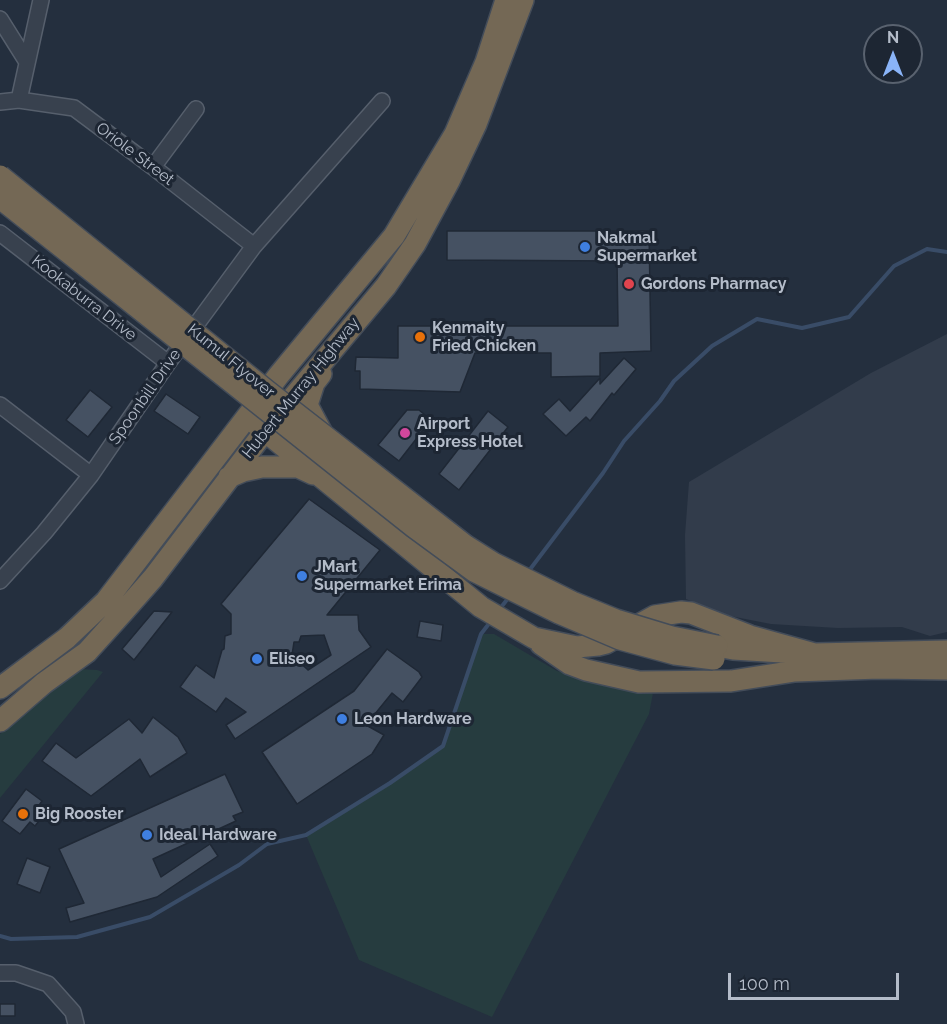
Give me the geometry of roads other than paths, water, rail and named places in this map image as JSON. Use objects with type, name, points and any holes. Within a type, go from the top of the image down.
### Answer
[{"type":"highway","name":"Hubert Murray Highway","points":[[0,688],[67,638],[106,601],[286,366],[394,236],[455,134],[486,62],[506,0]]},
{"type":"highway","name":"Hubert Murray Highway","points":[[0,721],[44,683],[87,652],[153,578],[264,430],[386,286],[410,251],[449,181],[476,124],[523,0]]},
{"type":"highway","name":"Kumul Flyover","points":[[0,176],[362,466],[466,546],[484,567]]},
{"type":"highway","name":"Kumul Flyover","points":[[0,198],[414,527],[484,567]]},
{"type":"highway","points":[[357,318],[314,383],[307,405],[336,459],[452,582]]},
{"type":"highway","points":[[247,417],[481,607],[570,664],[608,676],[639,682],[731,681],[795,671],[879,668],[947,669]]},
{"type":"highway","points":[[229,477],[261,467],[287,466],[298,467],[332,484]]},
{"type":"highway","points":[[484,567],[616,620],[716,653],[738,665],[795,671]]},
{"type":"highway","points":[[529,636],[577,647],[598,645],[606,643],[655,616],[681,612],[691,613],[750,636],[815,654]]},
{"type":"highway","points":[[716,653],[733,649],[815,654],[947,651]]},
{"type":"street","points":[[19,100],[40,0]]},
{"type":"street","points":[[0,19],[27,62]]},
{"type":"street","name":"Oriole Street","points":[[0,102],[19,100],[74,108],[254,246]]},
{"type":"street","name":"Spoonbill Drive","points":[[0,581],[44,533],[91,475],[168,363],[254,246],[382,101]]},
{"type":"street","points":[[153,167],[196,109]]},
{"type":"street","name":"Kookaburra Drive","points":[[0,233],[168,363]]},
{"type":"street","points":[[0,405],[91,475]]},
{"type":"street","points":[[0,973],[16,973],[48,984],[73,1012],[76,1024]]},
{"type":"waterway","points":[[528,572],[603,473],[624,441],[660,401],[674,381],[712,346],[757,319],[802,328],[849,317],[894,266],[927,249],[947,252]]},
{"type":"waterway","points":[[499,610],[509,597]]},
{"type":"waterway","points":[[0,936],[11,939],[77,937],[150,917],[239,865],[267,844],[306,835],[390,783],[443,746],[481,634],[491,621]]},
{"type":"place","name":"Nakmal Supermarket","points":[[585,247]]},
{"type":"place","name":"Gordons Pharmacy","points":[[629,284]]},
{"type":"place","name":"Kenmaity Fried Chicken","points":[[420,337]]},
{"type":"place","name":"Airport Express Hotel","points":[[405,433]]},
{"type":"place","name":"JMart Supermarket Erima","points":[[302,576]]},
{"type":"place","name":"Eliseo","points":[[257,659]]},
{"type":"place","name":"Leon Hardware","points":[[342,719]]},
{"type":"place","name":"Big Rooster","points":[[23,814]]},
{"type":"place","name":"Ideal Hardware","points":[[147,835]]}]
